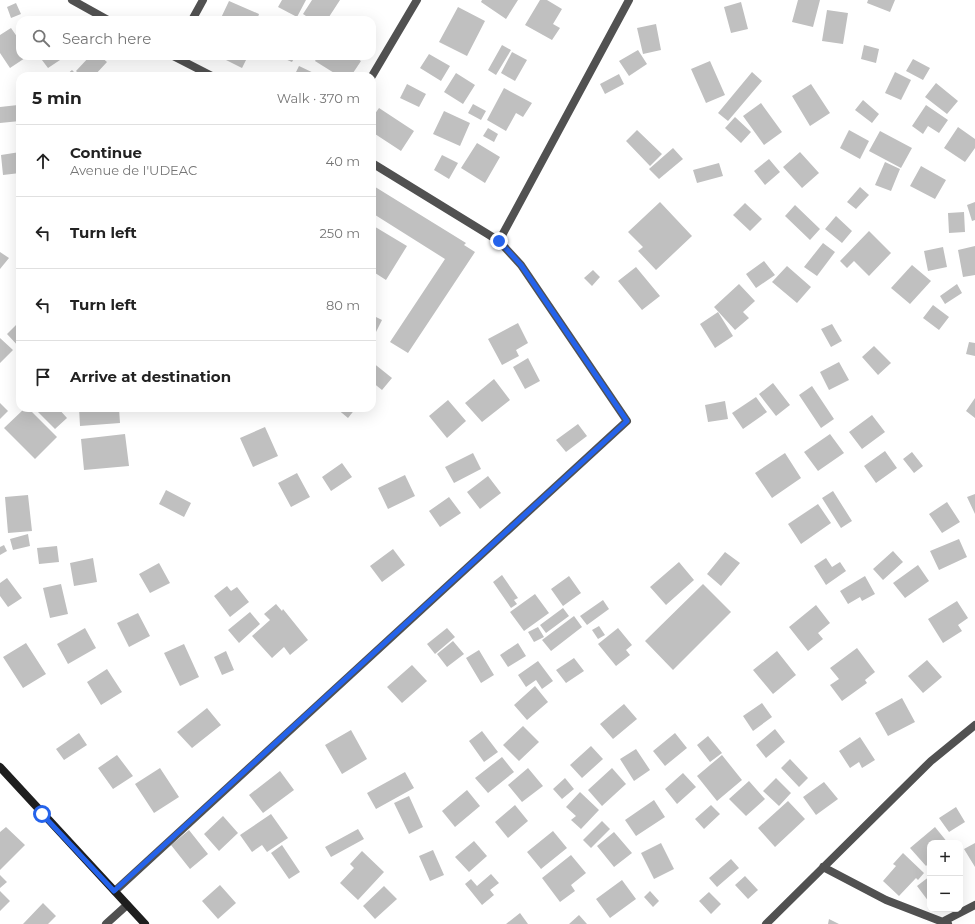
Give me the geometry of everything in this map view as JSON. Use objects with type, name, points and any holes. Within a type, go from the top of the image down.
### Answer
[{"type":"main road","points":[[0,767],[145,924]]},
{"type":"street","points":[[72,0],[101,16]]},
{"type":"street","points":[[194,16],[203,0]]},
{"type":"street","points":[[374,72],[417,0]]},
{"type":"street","points":[[499,241],[629,0]]},
{"type":"street","points":[[181,60],[204,72]]},
{"type":"street","points":[[114,891],[627,421],[521,265],[499,241],[376,165]]},
{"type":"street","points":[[766,924],[931,761],[975,725]]},
{"type":"street","points":[[822,868],[886,900],[945,923],[975,905]]},
{"type":"street","points":[[106,924],[128,905]]},
{"type":"building","points":[[282,0],[306,0],[298,16],[278,7]]},
{"type":"building","points":[[312,0],[340,0],[330,16],[306,16],[303,14]]},
{"type":"building","points":[[482,0],[518,0],[506,19],[481,2]]},
{"type":"building","points":[[540,0],[547,0],[562,9],[553,24],[560,28],[552,40],[525,25]]},
{"type":"building","points":[[798,0],[820,0],[813,27],[792,22]]},
{"type":"building","points":[[868,0],[895,0],[890,12],[867,3]]},
{"type":"building","points":[[229,1],[259,14],[258,16],[222,16]]},
{"type":"building","points":[[741,2],[748,29],[731,33],[724,7]]},
{"type":"building","points":[[16,3],[21,14],[11,18],[7,7]]},
{"type":"building","points":[[458,7],[485,21],[467,56],[439,42]]},
{"type":"building","points":[[827,10],[848,13],[843,44],[822,41]]},
{"type":"building","points":[[656,24],[661,50],[643,54],[637,28]]},
{"type":"building","points":[[11,28],[16,35],[16,60],[22,60],[10,68],[0,53],[0,35]]},
{"type":"building","points":[[502,45],[511,50],[496,75],[488,70]]},
{"type":"building","points":[[864,45],[879,49],[876,63],[861,59]]},
{"type":"building","points":[[638,50],[647,64],[629,76],[619,61]]},
{"type":"building","points":[[512,52],[527,60],[515,81],[501,73]]},
{"type":"building","points":[[429,54],[450,66],[441,81],[420,68]]},
{"type":"building","points":[[913,59],[930,68],[923,80],[906,71]]},
{"type":"building","points":[[42,60],[60,60],[48,68]]},
{"type":"building","points":[[86,60],[105,60],[107,62],[98,72],[76,71]]},
{"type":"building","points":[[226,60],[246,60],[242,68]]},
{"type":"building","points":[[315,61],[361,61],[354,72],[333,72]]},
{"type":"building","points":[[710,61],[725,95],[706,103],[691,69]]},
{"type":"building","points":[[299,66],[312,72],[296,72]]},
{"type":"building","points":[[752,72],[762,81],[728,121],[718,113]]},
{"type":"building","points":[[895,72],[911,80],[901,100],[885,93]]},
{"type":"building","points":[[456,73],[475,85],[463,104],[444,92]]},
{"type":"building","points":[[619,74],[624,84],[605,94],[600,84]]},
{"type":"building","points":[[936,83],[958,101],[947,114],[925,97]]},
{"type":"building","points":[[407,84],[426,94],[419,107],[400,98]]},
{"type":"building","points":[[811,84],[830,113],[810,126],[792,96]]},
{"type":"building","points":[[504,88],[532,103],[523,117],[516,113],[506,131],[487,120]]},
{"type":"building","points":[[863,100],[879,114],[872,123],[855,110]]},
{"type":"building","points":[[761,103],[782,132],[764,145],[743,116]]},
{"type":"building","points":[[473,104],[486,111],[481,120],[468,113]]},
{"type":"building","points":[[16,105],[16,121],[0,123],[0,107]]},
{"type":"building","points":[[926,105],[948,120],[939,133],[928,126],[923,134],[912,126]]},
{"type":"building","points":[[379,108],[414,131],[401,151],[376,135],[376,112]]},
{"type":"building","points":[[444,111],[470,123],[460,146],[433,134]]},
{"type":"building","points":[[735,117],[751,132],[741,143],[725,128]]},
{"type":"building","points":[[958,127],[975,139],[975,148],[965,162],[944,148]]},
{"type":"building","points":[[488,128],[498,134],[494,142],[483,136]]},
{"type":"building","points":[[637,130],[662,154],[650,166],[626,141]]},
{"type":"building","points":[[849,130],[869,141],[860,159],[840,148]]},
{"type":"building","points":[[880,131],[912,148],[901,168],[869,151]]},
{"type":"building","points":[[477,143],[500,157],[485,183],[461,168]]},
{"type":"building","points":[[673,148],[683,159],[659,179],[649,169]]},
{"type":"building","points":[[800,152],[819,173],[802,188],[783,167]]},
{"type":"building","points":[[16,153],[16,173],[3,175],[1,155]]},
{"type":"building","points":[[442,155],[458,163],[449,179],[434,170]]},
{"type":"building","points":[[769,159],[780,172],[765,185],[754,171]]},
{"type":"building","points":[[885,162],[900,169],[891,191],[875,185]]},
{"type":"building","points":[[719,163],[723,176],[697,183],[693,170]]},
{"type":"building","points":[[921,166],[946,180],[935,199],[910,186]]},
{"type":"building","points":[[376,187],[466,243],[464,245],[475,252],[408,353],[390,342],[445,259],[376,216]]},
{"type":"building","points":[[860,187],[869,195],[856,209],[847,202]]},
{"type":"building","points":[[660,202],[692,236],[656,270],[638,251],[643,247],[628,232]]},
{"type":"building","points":[[975,202],[975,220],[972,221],[967,205]]},
{"type":"building","points":[[745,203],[762,219],[750,231],[733,215]]},
{"type":"building","points":[[795,205],[820,229],[810,240],[785,216]]},
{"type":"building","points":[[964,212],[965,232],[949,233],[948,213]]},
{"type":"building","points":[[836,216],[852,231],[842,243],[825,229]]},
{"type":"building","points":[[376,227],[407,246],[386,280],[376,274]]},
{"type":"building","points":[[869,231],[891,253],[869,276],[854,261],[847,268],[840,261]]},
{"type":"building","points":[[823,243],[835,252],[817,276],[804,267]]},
{"type":"building","points":[[975,246],[975,275],[963,277],[958,250]]},
{"type":"building","points":[[943,247],[947,267],[928,271],[924,251]]},
{"type":"building","points":[[0,252],[9,258],[0,269]]},
{"type":"building","points":[[764,261],[775,275],[756,288],[746,274]]},
{"type":"building","points":[[912,265],[931,281],[910,304],[891,288]]},
{"type":"building","points":[[787,266],[811,287],[797,303],[772,282]]},
{"type":"building","points":[[636,267],[660,296],[642,310],[618,281]]},
{"type":"building","points":[[593,270],[600,277],[592,286],[584,278]]},
{"type":"building","points":[[739,284],[755,301],[743,312],[749,318],[735,330],[714,307]]},
{"type":"building","points":[[957,284],[962,293],[945,304],[940,296]]},
{"type":"building","points":[[933,305],[949,317],[939,330],[923,318]]},
{"type":"building","points":[[718,312],[733,336],[715,348],[700,324]]},
{"type":"building","points":[[376,317],[382,320],[376,332]]},
{"type":"building","points":[[518,323],[528,343],[516,350],[519,356],[502,365],[488,339]]},
{"type":"building","points":[[832,324],[842,341],[831,347],[821,329]]},
{"type":"building","points":[[16,325],[16,344],[7,334]]},
{"type":"building","points":[[0,338],[13,350],[0,363]]},
{"type":"building","points":[[969,342],[975,343],[975,356],[966,354]]},
{"type":"building","points":[[874,346],[891,363],[878,375],[862,357]]},
{"type":"building","points":[[528,358],[540,381],[525,389],[513,367]]},
{"type":"building","points":[[839,362],[849,380],[829,390],[820,372]]},
{"type":"building","points":[[376,365],[392,378],[382,390],[376,385]]},
{"type":"building","points":[[494,379],[510,400],[482,422],[465,403]]},
{"type":"building","points":[[773,383],[790,405],[776,416],[759,394]]},
{"type":"building","points":[[812,386],[834,419],[821,428],[799,395]]},
{"type":"building","points":[[756,397],[767,412],[743,429],[732,413]]},
{"type":"building","points":[[975,398],[975,418],[966,411]]},
{"type":"building","points":[[448,400],[466,421],[447,438],[429,416]]},
{"type":"building","points":[[725,401],[728,419],[708,422],[705,405]]},
{"type":"building","points":[[0,403],[8,411],[0,419]]},
{"type":"building","points":[[21,412],[32,412],[57,437],[35,459],[4,428]]},
{"type":"building","points":[[38,412],[62,412],[67,418],[55,429]]},
{"type":"building","points":[[79,412],[119,412],[120,423],[80,426]]},
{"type":"building","points":[[341,412],[353,412],[348,418]]},
{"type":"building","points":[[872,415],[885,432],[862,449],[849,432]]},
{"type":"building","points":[[578,424],[587,436],[566,452],[556,440]]},
{"type":"building","points":[[265,427],[278,456],[253,467],[240,438]]},
{"type":"building","points":[[125,434],[129,466],[84,470],[81,439]]},
{"type":"building","points":[[830,434],[844,453],[818,471],[804,452]]},
{"type":"building","points":[[885,451],[897,468],[876,483],[864,466]]},
{"type":"building","points":[[912,452],[923,466],[914,473],[903,459]]},
{"type":"building","points":[[473,453],[481,469],[454,483],[445,467]]},
{"type":"building","points":[[785,453],[801,478],[772,498],[755,473]]},
{"type":"building","points":[[342,463],[352,477],[331,491],[322,477]]},
{"type":"building","points":[[297,473],[310,497],[291,507],[278,483]]},
{"type":"building","points":[[405,475],[415,496],[388,509],[378,488]]},
{"type":"building","points":[[488,476],[501,493],[480,509],[467,492]]},
{"type":"building","points":[[166,490],[191,503],[184,517],[159,504]]},
{"type":"building","points":[[833,491],[852,521],[841,528],[822,498]]},
{"type":"building","points":[[975,494],[975,514],[967,497]]},
{"type":"building","points":[[28,495],[32,531],[8,533],[5,497]]},
{"type":"building","points":[[449,497],[461,513],[440,527],[429,511]]},
{"type":"building","points":[[947,502],[960,522],[942,533],[929,514]]},
{"type":"building","points":[[818,504],[831,523],[801,544],[788,524]]},
{"type":"building","points":[[28,534],[30,546],[13,550],[10,539]]},
{"type":"building","points":[[959,539],[967,557],[939,570],[930,551]]},
{"type":"building","points":[[4,545],[7,551],[0,555],[0,547]]},
{"type":"building","points":[[57,546],[59,562],[39,564],[37,548]]},
{"type":"building","points":[[393,549],[405,565],[382,582],[370,566]]},
{"type":"building","points":[[893,551],[903,562],[883,580],[873,569]]},
{"type":"building","points":[[725,552],[740,563],[721,586],[707,574]]},
{"type":"building","points":[[93,558],[97,582],[74,586],[70,563]]},
{"type":"building","points":[[826,558],[832,567],[840,562],[846,571],[826,585],[814,566]]},
{"type":"building","points":[[679,562],[694,580],[666,605],[650,587]]},
{"type":"building","points":[[159,563],[170,583],[150,593],[139,574]]},
{"type":"building","points":[[918,565],[929,581],[905,598],[893,583]]},
{"type":"building","points":[[502,575],[518,598],[514,600],[517,604],[511,608],[493,582]]},
{"type":"building","points":[[569,576],[581,593],[563,606],[551,589]]},
{"type":"building","points":[[865,576],[875,594],[862,601],[860,597],[848,604],[840,591]]},
{"type":"building","points":[[7,578],[22,598],[8,607],[0,596],[0,583]]},
{"type":"building","points":[[61,584],[68,614],[50,618],[43,588]]},
{"type":"building","points":[[703,584],[731,612],[673,670],[645,641]]},
{"type":"building","points":[[227,586],[231,591],[237,587],[249,602],[230,617],[214,596]]},
{"type":"building","points":[[535,594],[549,613],[524,631],[510,612]]},
{"type":"building","points":[[603,600],[609,609],[587,625],[580,616]]},
{"type":"building","points":[[957,601],[968,618],[958,625],[962,631],[943,643],[928,619]]},
{"type":"building","points":[[276,604],[282,611],[283,609],[308,640],[290,655],[284,647],[272,658],[252,636],[270,620],[264,614]]},
{"type":"building","points":[[816,605],[830,623],[818,633],[823,639],[808,651],[789,627]]},
{"type":"building","points":[[563,608],[569,616],[546,633],[540,625]]},
{"type":"building","points":[[250,612],[260,624],[239,643],[228,630]]},
{"type":"building","points":[[138,613],[150,636],[129,647],[117,623]]},
{"type":"building","points":[[574,616],[582,627],[551,651],[542,640]]},
{"type":"building","points":[[599,626],[605,635],[598,639],[592,630]]},
{"type":"building","points":[[538,627],[544,637],[534,642],[528,632]]},
{"type":"building","points":[[85,628],[96,648],[68,664],[57,644]]},
{"type":"building","points":[[447,628],[455,637],[435,654],[427,644]]},
{"type":"building","points":[[618,628],[632,645],[626,650],[630,655],[616,666],[598,644]]},
{"type":"building","points":[[453,641],[464,654],[447,667],[437,654]]},
{"type":"building","points":[[26,643],[46,674],[23,688],[3,657]]},
{"type":"building","points":[[518,643],[526,656],[508,667],[500,655]]},
{"type":"building","points":[[184,644],[199,677],[180,686],[164,653]]},
{"type":"building","points":[[857,648],[875,672],[865,680],[867,683],[842,701],[830,685],[839,679],[830,668]]},
{"type":"building","points":[[479,650],[494,675],[481,683],[466,658]]},
{"type":"building","points":[[226,651],[234,670],[222,675],[214,657]]},
{"type":"building","points":[[777,651],[796,675],[773,694],[753,670]]},
{"type":"building","points":[[574,658],[584,671],[566,683],[556,670]]},
{"type":"building","points":[[927,660],[942,677],[923,693],[908,676]]},
{"type":"building","points":[[538,661],[553,681],[542,689],[536,680],[526,687],[518,675]]},
{"type":"building","points":[[412,665],[427,681],[402,703],[387,687]]},
{"type":"building","points":[[107,669],[122,692],[101,705],[87,682]]},
{"type":"building","points":[[535,686],[548,702],[527,720],[514,705]]},
{"type":"building","points":[[902,698],[915,722],[888,736],[875,713]]},
{"type":"building","points":[[762,703],[772,717],[753,731],[743,716]]},
{"type":"building","points":[[624,704],[637,719],[613,739],[600,724]]},
{"type":"building","points":[[207,708],[221,725],[192,748],[177,732]]},
{"type":"building","points":[[523,726],[539,742],[519,761],[503,745]]},
{"type":"building","points":[[775,729],[785,742],[766,758],[756,745]]},
{"type":"building","points":[[351,730],[367,759],[342,774],[325,745]]},
{"type":"building","points":[[482,731],[498,752],[484,762],[469,741]]},
{"type":"building","points":[[79,733],[87,745],[64,760],[56,749]]},
{"type":"building","points":[[675,733],[687,748],[665,766],[653,751]]},
{"type":"building","points":[[708,736],[722,753],[710,762],[697,745]]},
{"type":"building","points":[[860,737],[875,760],[862,768],[859,762],[850,768],[839,751]]},
{"type":"building","points":[[591,746],[603,759],[582,778],[570,765]]},
{"type":"building","points":[[636,749],[650,770],[634,781],[620,759]]},
{"type":"building","points":[[117,755],[133,776],[113,789],[98,768]]},
{"type":"building","points":[[722,755],[742,780],[717,801],[697,776]]},
{"type":"building","points":[[502,757],[514,772],[488,793],[475,778]]},
{"type":"building","points":[[790,759],[808,778],[799,787],[781,768]]},
{"type":"building","points":[[160,768],[179,797],[154,813],[135,784]]},
{"type":"building","points":[[528,768],[543,786],[522,802],[508,785]]},
{"type":"building","points":[[612,768],[626,784],[602,806],[588,790]]},
{"type":"building","points":[[280,771],[294,790],[263,813],[249,795]]},
{"type":"building","points":[[405,772],[414,788],[376,809],[367,793]]},
{"type":"building","points":[[683,773],[696,787],[677,804],[665,789]]},
{"type":"building","points":[[565,778],[574,789],[562,799],[553,789]]},
{"type":"building","points":[[776,778],[791,793],[779,806],[763,791]]},
{"type":"building","points":[[749,781],[765,799],[746,816],[729,799]]},
{"type":"building","points":[[824,782],[838,799],[816,815],[803,797]]},
{"type":"building","points":[[467,790],[480,806],[455,827],[442,811]]},
{"type":"building","points":[[580,792],[599,810],[581,829],[571,820],[576,816],[566,807]]},
{"type":"building","points":[[409,796],[423,827],[409,834],[394,803]]},
{"type":"building","points":[[654,800],[665,817],[636,836],[625,820]]},
{"type":"building","points":[[788,801],[805,819],[775,847],[758,828]]},
{"type":"building","points":[[515,805],[528,821],[508,838],[495,822]]},
{"type":"building","points":[[711,805],[720,814],[704,829],[695,819]]},
{"type":"building","points":[[956,807],[965,822],[949,832],[939,818]]},
{"type":"building","points":[[271,814],[288,838],[267,852],[262,845],[252,852],[240,835]]},
{"type":"building","points":[[223,816],[238,833],[219,851],[204,834]]},
{"type":"building","points":[[602,821],[610,829],[591,848],[583,840]]},
{"type":"building","points":[[6,827],[25,845],[0,870],[0,832]]},
{"type":"building","points":[[935,827],[946,840],[927,840],[926,866],[910,848]]},
{"type":"building","points":[[358,829],[364,839],[331,857],[325,847]]},
{"type":"building","points":[[189,830],[208,854],[190,869],[171,845]]},
{"type":"building","points":[[553,831],[567,848],[541,869],[527,852]]},
{"type":"building","points":[[614,832],[632,853],[614,867],[597,846]]},
{"type":"building","points":[[474,841],[487,856],[469,872],[455,857]]},
{"type":"building","points":[[661,843],[674,869],[654,879],[641,853]]},
{"type":"building","points":[[975,843],[975,867],[964,849]]},
{"type":"building","points":[[282,845],[300,872],[289,879],[271,853]]},
{"type":"building","points":[[433,850],[444,875],[430,881],[419,856]]},
{"type":"building","points":[[362,851],[384,872],[358,900],[340,883],[354,868],[350,864]]},
{"type":"building","points":[[903,853],[924,873],[918,880],[916,878],[899,896],[883,881],[896,866],[893,864]]},
{"type":"building","points":[[571,855],[586,873],[571,885],[575,891],[560,902],[542,878]]},
{"type":"building","points":[[731,859],[739,868],[717,887],[709,878]]},
{"type":"building","points":[[491,874],[499,883],[490,890],[494,895],[482,905],[465,884],[471,879],[477,886]]},
{"type":"building","points":[[0,875],[7,882],[0,888]]},
{"type":"building","points":[[745,876],[758,890],[748,899],[735,885]]},
{"type":"building","points":[[927,878],[927,899],[917,886]]},
{"type":"building","points":[[622,880],[636,899],[610,918],[596,899]]},
{"type":"building","points":[[220,885],[236,903],[218,919],[202,901]]},
{"type":"building","points":[[384,886],[397,899],[375,919],[363,906]]},
{"type":"building","points":[[0,891],[10,901],[0,911]]},
{"type":"building","points":[[650,891],[659,901],[653,907],[644,897]]},
{"type":"building","points":[[709,892],[721,904],[711,914],[699,901]]},
{"type":"building","points":[[43,903],[56,916],[48,924],[23,924]]},
{"type":"building","points":[[520,913],[528,924],[506,924]]},
{"type":"building","points":[[579,915],[587,924],[569,924]]},
{"type":"building","points":[[829,919],[839,924],[828,924]]},
{"type":"route","points":[[42,814],[114,891],[627,421],[521,265],[499,241]]}]
